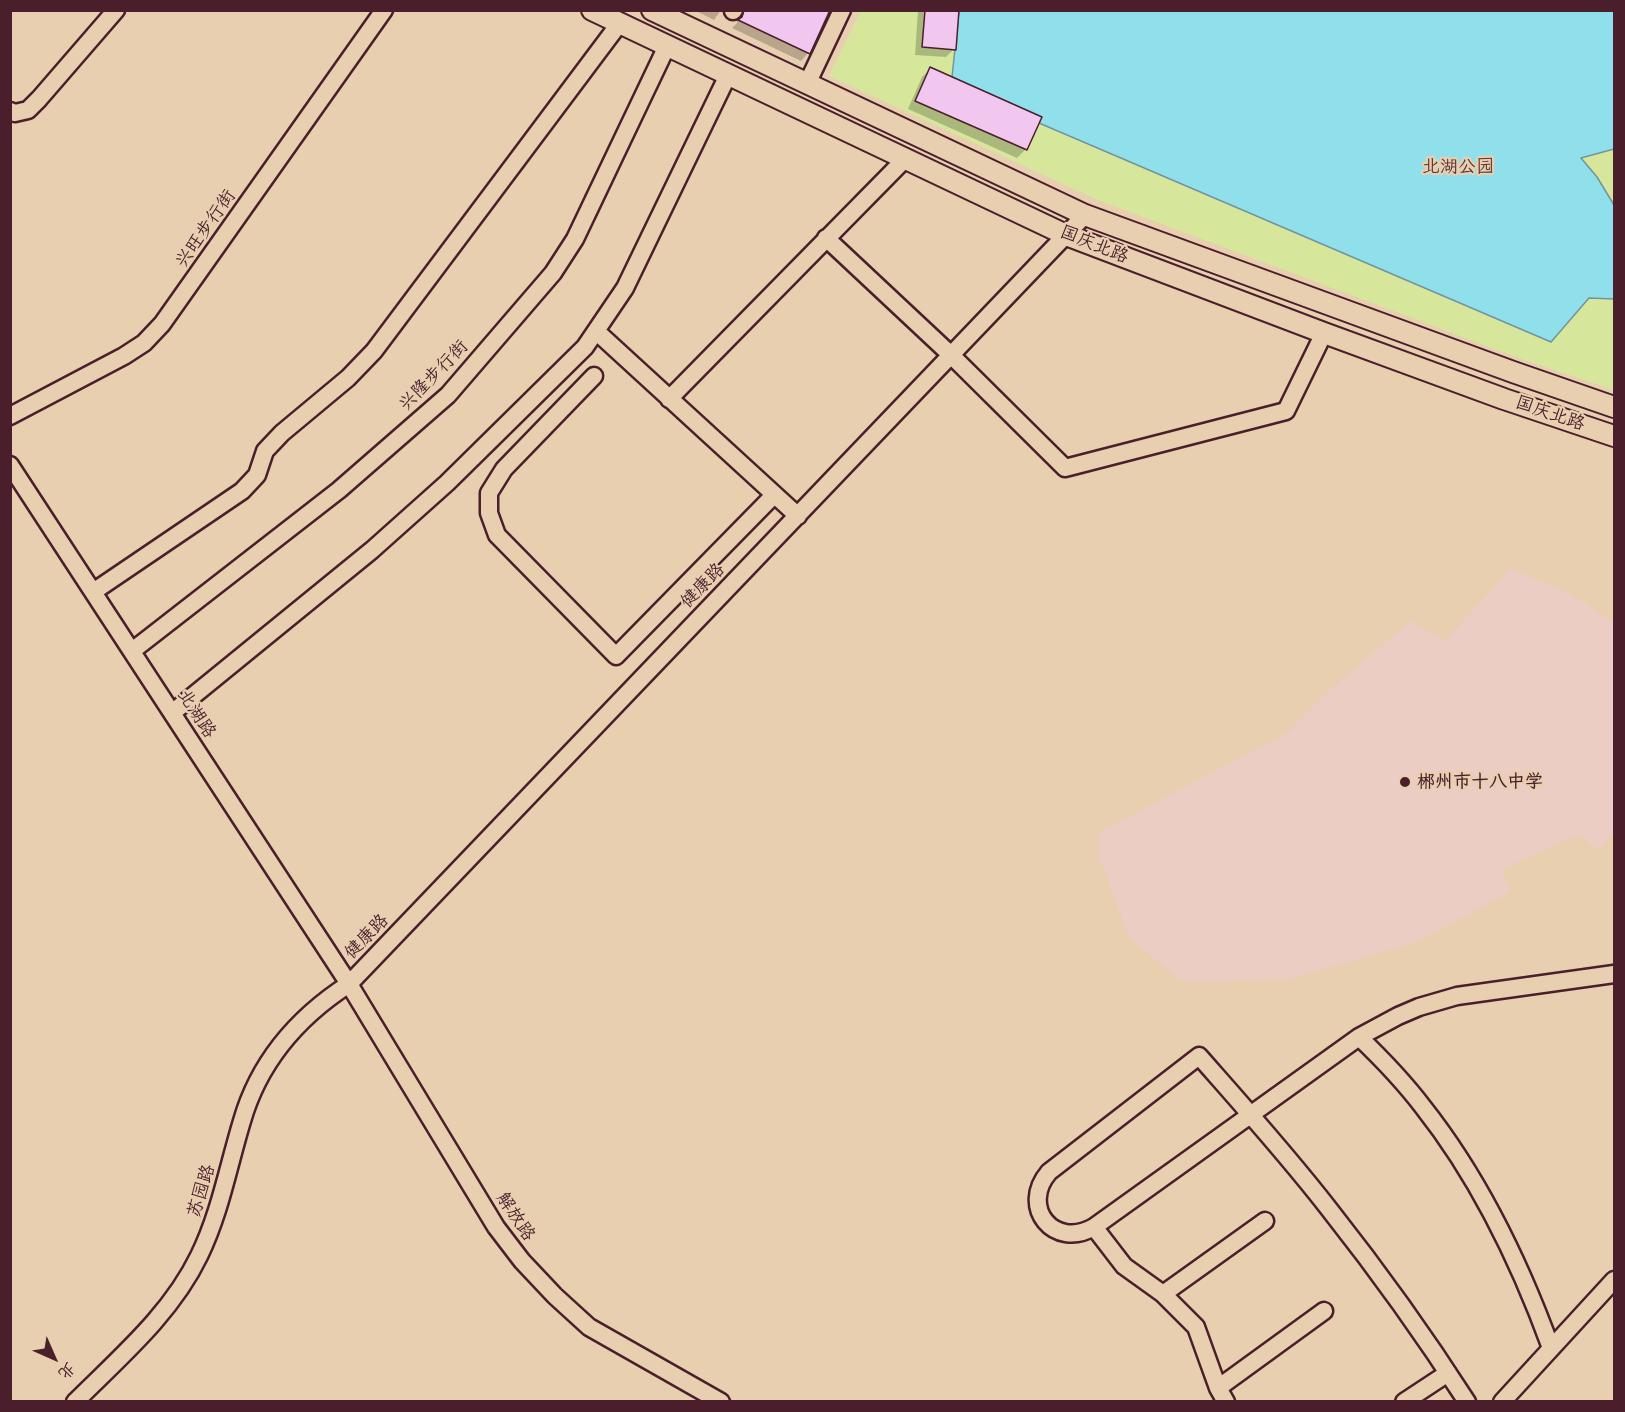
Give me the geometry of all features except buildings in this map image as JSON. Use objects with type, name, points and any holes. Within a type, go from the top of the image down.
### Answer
[{"type":"main road","name":"国庆北路","points":[[592,10],[1066,235],[1324,333],[1504,399],[1614,436]]},
{"type":"main road","name":"国庆北路","points":[[652,10],[1085,215],[1614,407]]},
{"type":"street","points":[[10,111],[15,113],[28,110],[116,10]]},
{"type":"street","name":"兴旺步行街","points":[[10,416],[124,356],[144,343],[162,324],[384,10]]},
{"type":"street","points":[[807,84],[842,10]]},
{"type":"street","points":[[93,592],[242,491],[257,475],[265,451],[282,433],[348,378],[374,351],[619,24]]},
{"type":"street","name":"兴隆步行街","points":[[132,651],[339,490],[448,395],[553,273],[576,239],[667,46]]},
{"type":"street","points":[[172,713],[372,550],[447,483],[585,347],[625,288],[728,75]]},
{"type":"street","points":[[669,399],[905,159]]},
{"type":"street","name":"健康路","points":[[349,984],[1085,215]]},
{"type":"street","points":[[826,238],[951,355],[1065,468],[1286,411],[1324,333]]},
{"type":"street","points":[[596,331],[798,516]]},
{"type":"street","points":[[594,376],[504,469],[489,493],[489,513],[496,535],[616,656],[774,495]]},
{"type":"street","name":"北湖路","points":[[10,465],[349,984]]},
{"type":"street","points":[[1467,1401],[1406,1311],[1328,1207],[1250,1115],[1199,1056],[1048,1172],[1040,1185],[1037,1201],[1046,1223],[1066,1233],[1081,1233],[1094,1227],[1250,1115],[1359,1037],[1408,1011],[1457,996],[1614,974]]},
{"type":"street","name":"苏园路","points":[[75,1401],[152,1325],[189,1276],[214,1221],[242,1120],[258,1080],[274,1053],[295,1027],[330,996],[349,984]]},
{"type":"street","name":"解放路","points":[[349,984],[496,1227],[522,1261],[589,1327],[721,1401]]},
{"type":"street","points":[[1359,1037],[1425,1109],[1458,1156],[1509,1247],[1551,1348]]},
{"type":"street","points":[[1163,1294],[1265,1221]]},
{"type":"street","points":[[1094,1227],[1124,1266],[1163,1294],[1196,1327],[1222,1395],[1324,1311]]},
{"type":"street","points":[[1502,1401],[1614,1280]]},
{"type":"street","points":[[1404,1401],[1448,1373]]},
{"type":"shaded area","name":"郴州市十八中学","points":[[1511,569],[1571,594],[1614,623],[1614,833],[1598,850],[1580,834],[1502,869],[1510,892],[1414,943],[1289,979],[1181,981],[1129,937],[1099,856],[1100,832],[1289,732],[1319,700],[1410,621],[1445,641]]},
{"type":"green space","name":"北湖公园","points":[[861,11],[1614,11],[1614,390],[1519,358],[1098,200],[829,76]]},
{"type":"water","name":"北湖公园","points":[[959,11],[1614,11],[1614,149],[1581,158],[1597,177],[1614,205],[1614,299],[1589,298],[1551,342],[1039,123],[952,77]]},
{"type":"place","name":"郴州市十八中学","points":[[1405,782]]}]
